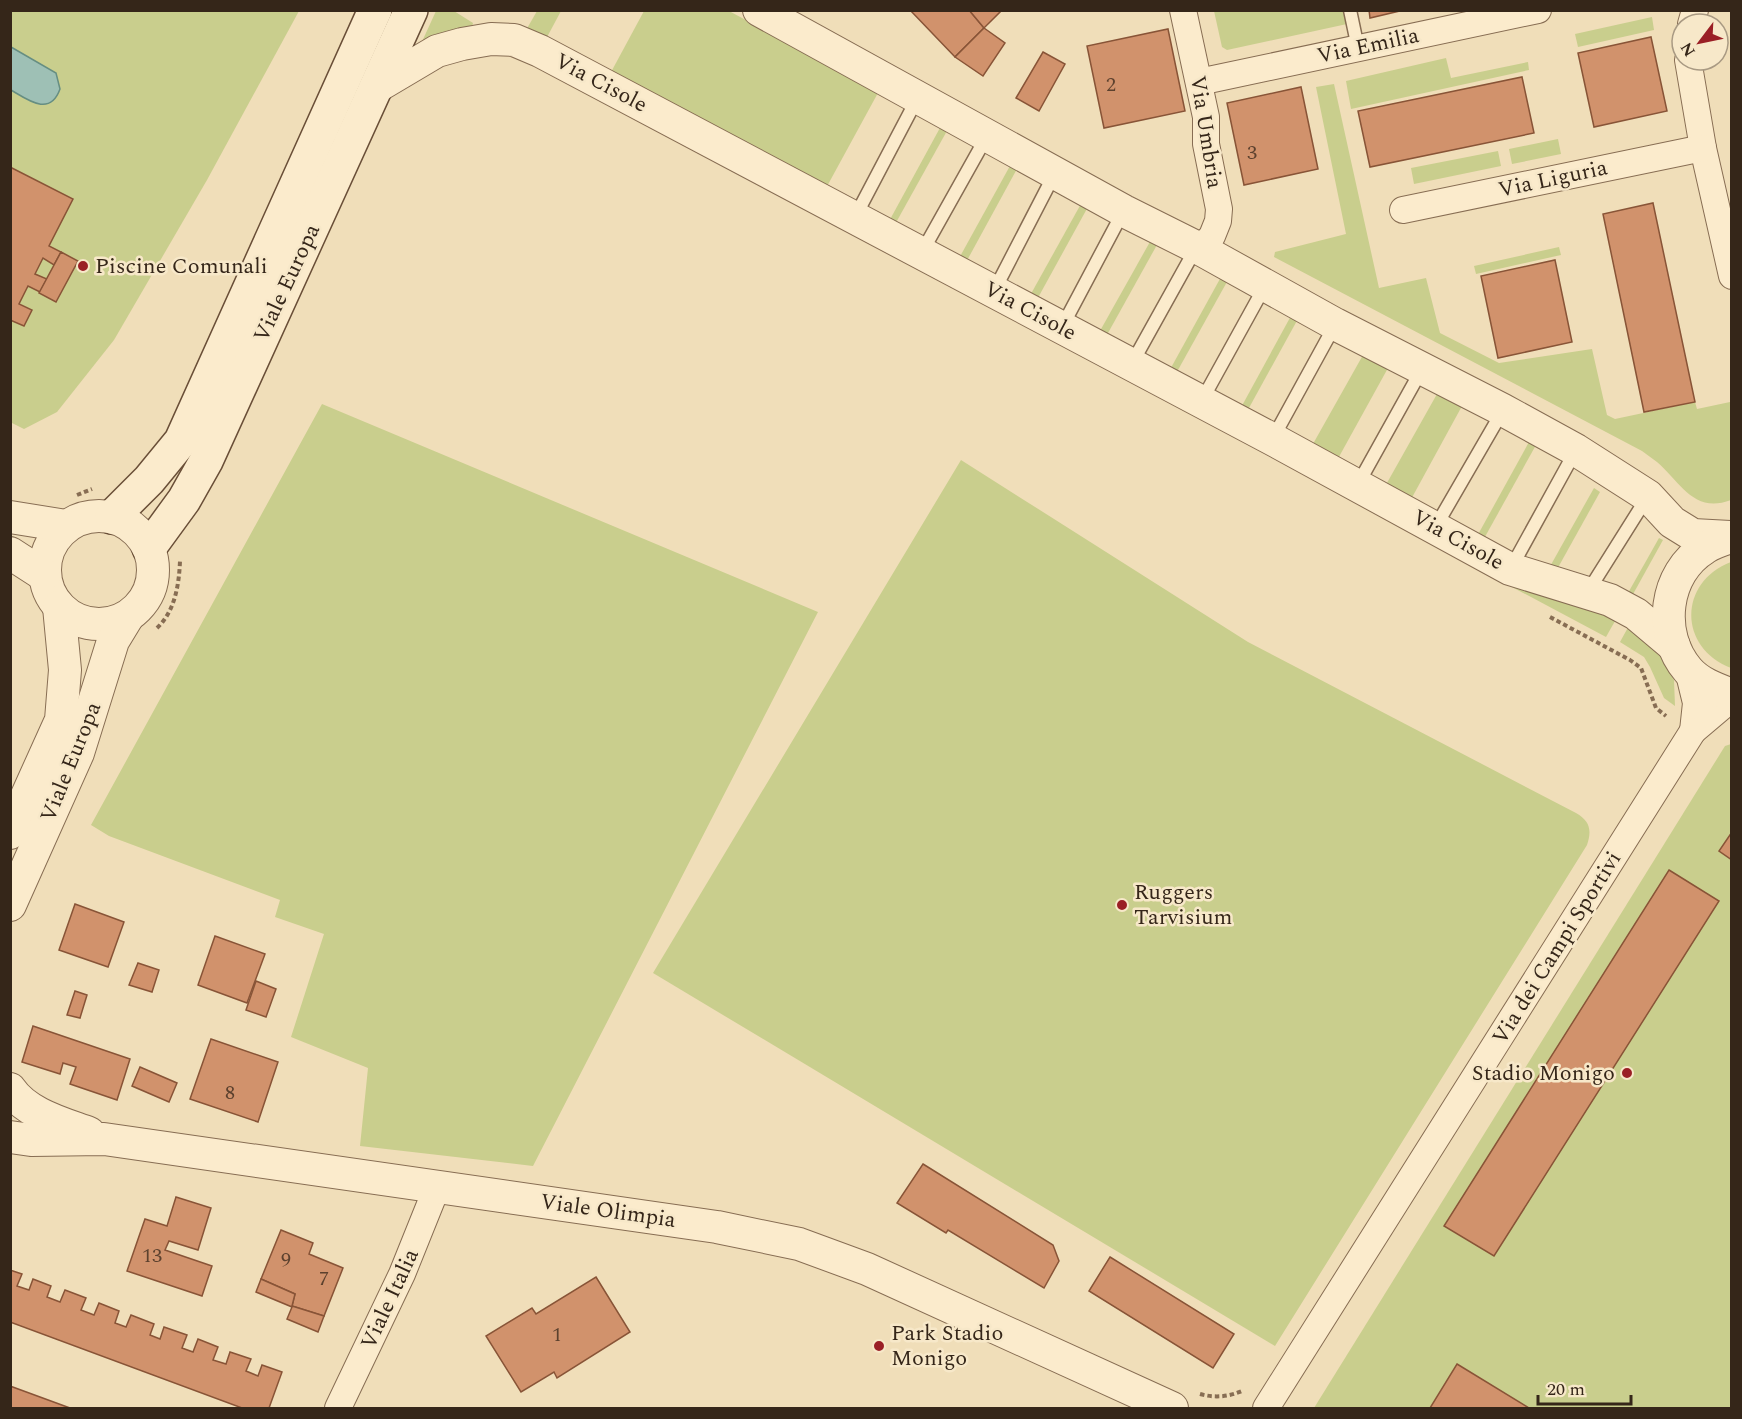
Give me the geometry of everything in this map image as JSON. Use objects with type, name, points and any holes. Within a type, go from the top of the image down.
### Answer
[{"type":"main road","name":"Viale Europa","points":[[112,517],[181,441],[375,10]]},
{"type":"main road","name":"Viale Europa","points":[[149,548],[184,500],[206,461],[411,10]]},
{"type":"street","points":[[759,10],[1124,211],[1200,249],[1335,324],[1576,450],[1648,496],[1672,522],[1693,535],[1731,537]]},
{"type":"street","name":"Via Umbria","points":[[1183,10],[1206,117],[1206,144],[1219,209],[1218,221],[1212,236],[1200,249]]},
{"type":"street","name":"Via Emilia","points":[[1198,82],[1538,10]]},
{"type":"street","name":"Via Cisole","points":[[378,86],[437,51],[491,39],[514,40],[572,66],[1510,569],[1610,600],[1636,614],[1710,687],[1731,697]]},
{"type":"street","points":[[1690,72],[1703,148],[1731,276]]},
{"type":"street","name":"Via Liguria","points":[[1403,210],[1703,148]]},
{"type":"street","points":[[10,553],[45,575],[46,557],[67,512]]},
{"type":"street","points":[[10,517],[67,512],[80,519],[96,515],[112,517],[134,528],[149,548]]},
{"type":"street","points":[[1681,658],[1668,619],[1671,592],[1684,567],[1698,554],[1705,548],[1731,537]]},
{"type":"street","name":"Viale Europa","points":[[10,904],[78,753],[113,641],[127,618],[139,608],[148,595],[153,579],[153,563],[149,548]]},
{"type":"street","name":"Viale Europa","points":[[10,833],[61,720],[66,670],[59,607],[49,592],[45,575]]},
{"type":"street","points":[[59,607],[73,618],[90,624],[109,624],[127,618]]},
{"type":"street","name":"Via dei Campi Sportivi","points":[[1681,658],[1696,703],[1693,731]]},
{"type":"street","name":"Via dei Campi Sportivi","points":[[1266,1408],[1693,731],[1731,697]]},
{"type":"street","points":[[10,1089],[24,1106],[104,1139]]},
{"type":"street","name":"Viale Olimpia","points":[[10,1137],[31,1140],[104,1139],[686,1222],[770,1237],[799,1244],[867,1269],[1172,1408]]},
{"type":"street","points":[[10,1150],[104,1139]]},
{"type":"street","name":"Viale Italia","points":[[338,1408],[402,1274],[437,1187]]},
{"type":"lane","points":[[1350,10],[1358,48]]},
{"type":"lane","points":[[854,219],[917,99]]},
{"type":"lane","points":[[922,253],[987,136]]},
{"type":"lane","points":[[993,292],[1055,173]]},
{"type":"lane","points":[[1062,328],[1124,211]]},
{"type":"lane","points":[[1131,366],[1191,257],[1200,249]]},
{"type":"lane","points":[[1201,403],[1265,286]]},
{"type":"lane","points":[[1272,440],[1335,324]]},
{"type":"lane","points":[[1357,485],[1422,369]]},
{"type":"lane","points":[[1435,527],[1503,410]]},
{"type":"lane","points":[[1510,569],[1576,450]]},
{"type":"lane","points":[[1587,594],[1648,496]]},
{"type":"path","points":[[67,512],[78,495],[95,488]]},
{"type":"green space","name":"Piscine Comunali","points":[[10,11],[299,11],[207,180],[114,340],[57,412],[24,429],[10,422]]},
{"type":"green space","points":[[436,11],[454,11],[473,23],[472,27],[420,46]]},
{"type":"green space","points":[[537,11],[561,11],[546,39],[525,32]]},
{"type":"green space","points":[[644,11],[729,11],[879,91],[825,190],[610,74]]},
{"type":"green space","points":[[1214,11],[1344,11],[1347,24],[1227,50],[1222,47]]},
{"type":"green space","points":[[1652,17],[1654,30],[1578,47],[1575,34]]},
{"type":"green space","points":[[1446,58],[1451,78],[1528,62],[1529,70],[1351,109],[1346,81]]},
{"type":"green space","points":[[1334,84],[1379,288],[1426,278],[1440,333],[1499,363],[1592,349],[1607,415],[1615,419],[1695,402],[1697,409],[1730,402],[1732,411],[1731,500],[1707,503],[1698,500],[1642,451],[1274,257],[1275,252],[1346,234],[1316,87]]},
{"type":"green space","points":[[941,126],[948,129],[893,228],[887,225]]},
{"type":"green space","points":[[1558,139],[1561,154],[1512,164],[1509,149]]},
{"type":"green space","points":[[1498,151],[1501,166],[1414,184],[1411,168]]},
{"type":"green space","points":[[1011,164],[1018,167],[964,266],[957,262]]},
{"type":"green space","points":[[1082,202],[1089,205],[1034,305],[1027,301]]},
{"type":"green space","points":[[1151,240],[1158,243],[1103,342],[1096,338]]},
{"type":"green space","points":[[1559,247],[1561,255],[1476,274],[1474,266]]},
{"type":"green space","points":[[1221,277],[1228,280],[1173,379],[1167,375]]},
{"type":"green space","points":[[1292,314],[1299,317],[1244,417],[1238,413]]},
{"type":"green space","points":[[1363,355],[1388,368],[1335,464],[1309,451]]},
{"type":"green space","points":[[1437,394],[1462,406],[1409,503],[1383,490]]},
{"type":"green space","points":[[322,404],[818,612],[533,1166],[360,1146],[368,1068],[291,1037],[324,934],[275,917],[280,900],[109,836],[91,825]]},
{"type":"green space","points":[[1529,442],[1536,445],[1481,544],[1475,540]]},
{"type":"green space","name":"Ruggers Tarvisium","points":[[961,460],[1248,642],[1576,813],[1589,826],[1587,845],[1275,1346],[653,973]]},
{"type":"green space","points":[[1594,488],[1600,492],[1555,573],[1548,570]]},
{"type":"green space","points":[[1659,538],[1663,540],[1632,596],[1628,593]]},
{"type":"green space","points":[[1731,562],[1731,668],[1714,659],[1701,646],[1694,631],[1691,615],[1694,599],[1701,584],[1714,571]]},
{"type":"green space","points":[[1467,563],[1619,614],[1606,637]]},
{"type":"green space","points":[[1631,622],[1662,655],[1674,680],[1675,706],[1664,698],[1644,657],[1620,642]]},
{"type":"green space","name":"Stadio Monigo","points":[[1731,744],[1731,1408],[1314,1408],[1725,746]]},
{"type":"water","points":[[11,47],[56,73],[60,89],[51,102],[38,104],[11,90]]},
{"type":"building","points":[[910,10],[969,10],[984,28],[955,57]]},
{"type":"building","points":[[969,10],[999,10],[1000,12],[984,28]]},
{"type":"building","points":[[1369,10],[1404,10],[1370,18]]},
{"type":"building","points":[[984,28],[1005,43],[983,76],[955,57]]},
{"type":"building","points":[[1168,29],[1185,111],[1104,128],[1087,46]]},
{"type":"building","points":[[1651,37],[1667,111],[1594,127],[1578,53]]},
{"type":"building","points":[[1043,52],[1065,64],[1039,111],[1016,98]]},
{"type":"building","points":[[1522,77],[1534,133],[1370,167],[1358,111]]},
{"type":"building","points":[[1301,87],[1318,169],[1244,185],[1227,103]]},
{"type":"building","points":[[10,167],[73,199],[49,246],[61,252],[54,265],[43,258],[35,274],[47,279],[40,292],[28,286],[19,304],[32,310],[24,326],[10,320]]},
{"type":"building","points":[[1653,203],[1695,402],[1644,412],[1603,214]]},
{"type":"building","points":[[61,252],[78,261],[56,302],[39,293]]},
{"type":"building","points":[[1555,260],[1572,342],[1498,358],[1481,276]]},
{"type":"building","points":[[1732,832],[1732,860],[1719,851]]},
{"type":"building","points":[[1669,870],[1719,901],[1494,1256],[1444,1226]]},
{"type":"building","points":[[75,904],[124,922],[108,967],[59,950]]},
{"type":"building","points":[[215,936],[265,954],[247,1003],[198,985]]},
{"type":"building","points":[[138,963],[159,970],[152,992],[129,985]]},
{"type":"building","points":[[256,981],[276,989],[266,1017],[246,1010]]},
{"type":"building","points":[[75,991],[87,995],[80,1018],[67,1015]]},
{"type":"building","points":[[33,1026],[130,1059],[117,1100],[70,1084],[76,1067],[63,1063],[60,1074],[22,1062]]},
{"type":"building","points":[[211,1039],[278,1062],[258,1122],[190,1099]]},
{"type":"building","points":[[140,1067],[177,1083],[169,1102],[132,1086]]},
{"type":"building","points":[[923,1164],[1053,1245],[1059,1261],[1044,1288],[948,1230],[946,1233],[897,1203]]},
{"type":"building","points":[[176,1197],[211,1208],[198,1250],[169,1241],[165,1250],[212,1266],[202,1296],[127,1271],[145,1219],[167,1226]]},
{"type":"building","points":[[281,1230],[313,1243],[309,1254],[343,1268],[324,1316],[292,1306],[295,1294],[261,1279]]},
{"type":"building","points":[[1110,1257],[1234,1334],[1213,1368],[1089,1291]]},
{"type":"building","points":[[10,1270],[22,1274],[17,1286],[29,1290],[33,1279],[51,1286],[47,1297],[60,1302],[65,1290],[86,1298],[81,1310],[94,1315],[99,1303],[119,1311],[115,1323],[126,1327],[131,1315],[154,1324],[150,1335],[160,1339],[164,1327],[187,1335],[182,1348],[193,1352],[198,1339],[218,1347],[213,1360],[226,1364],[230,1352],[251,1359],[246,1371],[258,1376],[262,1365],[282,1372],[269,1408],[242,1408],[10,1322]]},
{"type":"building","points":[[596,1277],[630,1332],[557,1378],[554,1372],[521,1392],[486,1336],[532,1308],[536,1314]]},
{"type":"building","points":[[261,1279],[295,1294],[292,1306],[324,1316],[318,1332],[287,1319],[292,1307],[256,1292]]},
{"type":"building","points":[[1457,1364],[1529,1408],[1430,1408]]},
{"type":"building","points":[[10,1386],[70,1408],[10,1408]]},
{"type":"place","name":"Piscine Comunali","points":[[83,266]]},
{"type":"place","name":"Ruggers Tarvisium","points":[[1122,905]]},
{"type":"place","name":"Stadio Monigo","points":[[1627,1073]]},
{"type":"place","name":"Park Stadio Monigo","points":[[879,1346]]}]
